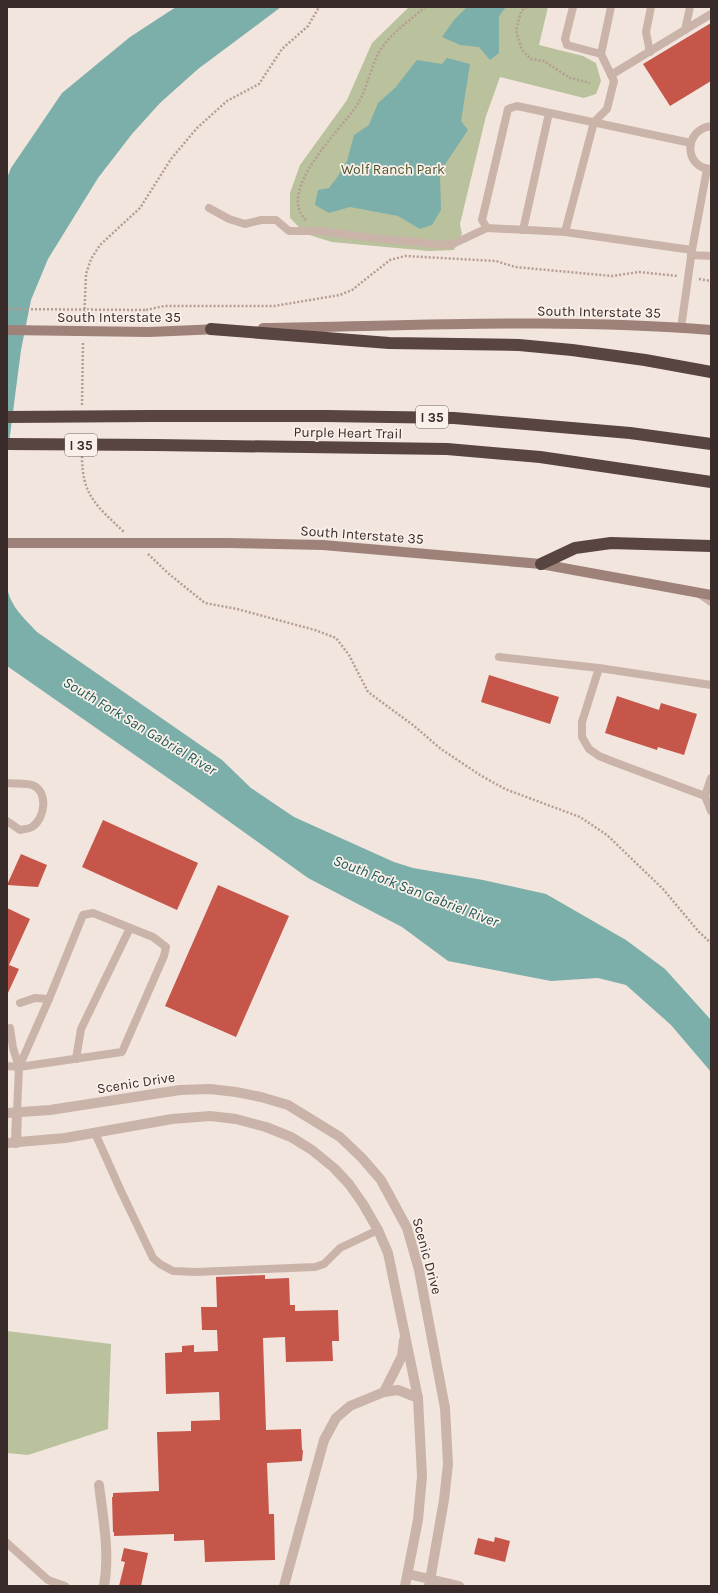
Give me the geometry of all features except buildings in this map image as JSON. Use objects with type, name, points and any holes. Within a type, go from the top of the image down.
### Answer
[{"type":"highway","points":[[211,329],[389,343],[519,345],[572,350],[645,360],[711,372]]},
{"type":"highway","name":"Purple Heart Trail","points":[[7,417],[342,416],[454,418],[630,433],[711,444]]},
{"type":"highway","name":"Purple Heart Trail","points":[[7,444],[447,450],[540,457],[711,482]]},
{"type":"highway","points":[[541,564],[575,548],[611,543],[711,546]]},
{"type":"main road","name":"South Interstate 35","points":[[7,330],[149,332],[211,329],[507,324],[614,325],[711,330]]},
{"type":"main road","name":"South Interstate 35","points":[[7,542],[323,545],[541,564],[711,595]]},
{"type":"street","name":"Scenic Drive","points":[[12,1113],[50,1110],[180,1090],[210,1089],[236,1092],[261,1097],[288,1105],[340,1137],[362,1158],[381,1180],[407,1228],[419,1270],[445,1408],[448,1464],[444,1500],[430,1583]]},
{"type":"street","points":[[12,1113],[12,1143],[65,1138],[172,1119],[210,1116],[236,1119],[266,1127],[290,1137],[312,1150],[334,1168],[349,1184],[378,1230],[388,1253],[418,1398],[422,1476],[418,1520],[405,1586]]},
{"type":"street","points":[[384,1392],[402,1356],[404,1328]]},
{"type":"street","points":[[285,1582],[324,1440],[336,1418],[350,1406],[384,1392],[398,1390],[418,1398]]},
{"type":"street","points":[[99,1484],[107,1555],[104,1586]]},
{"type":"street","points":[[408,1574],[430,1583],[459,1586]]},
{"type":"lane","points":[[573,7],[565,39],[567,45],[601,54]]},
{"type":"lane","points":[[566,232],[594,122],[608,109],[614,81],[601,54],[611,7]]},
{"type":"lane","points":[[650,52],[646,32],[651,7]]},
{"type":"lane","points":[[685,30],[690,7]]},
{"type":"lane","points":[[611,75],[711,14]]},
{"type":"lane","points":[[487,228],[482,220],[508,109],[517,106],[690,143]]},
{"type":"lane","points":[[522,230],[549,112]]},
{"type":"lane","points":[[682,328],[692,253],[709,169],[696,162],[692,157],[690,143],[697,131],[703,127],[711,126]]},
{"type":"lane","points":[[209,208],[229,219],[245,224],[261,220],[276,220],[289,231],[321,231],[444,245],[453,244],[487,228],[566,232],[711,256]]},
{"type":"lane","points":[[697,592],[711,602]]},
{"type":"lane","points":[[499,657],[599,668],[711,685]]},
{"type":"lane","points":[[599,668],[582,722],[582,737],[589,749],[614,762],[705,796]]},
{"type":"lane","points":[[711,778],[705,796],[711,811]]},
{"type":"lane","points":[[7,783],[33,785],[41,794],[44,804],[40,817],[32,827],[20,830],[7,821]]},
{"type":"lane","points":[[7,1066],[19,1067],[122,1052],[164,956],[166,947],[153,937],[93,913],[83,915],[49,999],[19,1067],[12,1113]]},
{"type":"lane","points":[[76,1059],[81,1030],[130,928]]},
{"type":"lane","points":[[20,1003],[35,998],[49,999]]},
{"type":"lane","points":[[10,1028],[13,1048],[19,1067]]},
{"type":"lane","points":[[95,1133],[153,1258],[160,1264],[173,1271],[196,1272],[315,1267],[324,1264],[340,1248],[378,1230]]},
{"type":"lane","points":[[7,1543],[48,1580],[64,1586]]},
{"type":"path","points":[[84,329],[86,274],[91,259],[100,245],[140,208],[171,159],[197,128],[227,101],[259,84],[282,49],[308,26],[319,7]]},
{"type":"path","points":[[321,231],[300,215],[297,200],[300,185],[328,142],[345,123],[358,104],[382,48],[396,32],[425,7]]},
{"type":"path","points":[[528,7],[521,11],[516,31],[522,50],[531,59],[544,61],[570,78],[590,82]]},
{"type":"path","points":[[7,309],[146,310],[164,306],[274,306],[340,295],[352,290],[390,260],[405,256],[496,260],[515,267],[612,276],[639,272],[679,276]]},
{"type":"path","points":[[699,279],[711,281]]},
{"type":"path","points":[[82,408],[83,337]]},
{"type":"path","points":[[82,454],[82,470],[89,495],[101,510],[129,536]]},
{"type":"path","points":[[146,552],[169,574],[205,603],[237,609],[315,630],[336,638],[350,655],[368,692],[413,725],[441,749],[480,775],[505,789],[580,817],[607,835],[663,889],[699,932],[711,943]]},
{"type":"green space","name":"Wolf Ranch Park","points":[[409,7],[548,7],[539,45],[583,56],[596,63],[601,81],[596,94],[584,98],[500,77],[486,116],[460,224],[462,234],[454,250],[429,251],[332,242],[306,234],[290,218],[290,193],[300,165],[347,100],[372,43]]},
{"type":"green space","points":[[7,1331],[111,1344],[108,1429],[28,1455],[7,1453]]},
{"type":"water","points":[[176,7],[281,7],[198,69],[160,103],[132,134],[98,178],[48,259],[31,300],[21,350],[7,458],[7,178],[11,168],[62,93],[130,37]]},
{"type":"water","points":[[467,7],[506,7],[499,16],[499,53],[490,60],[479,47],[460,45],[442,37],[454,20]]},
{"type":"water","points":[[447,58],[470,64],[461,121],[468,130],[440,172],[441,210],[432,225],[420,229],[398,216],[350,207],[329,213],[315,205],[318,190],[329,188],[338,176],[347,161],[354,135],[369,125],[378,103],[395,88],[417,60],[442,64]]},
{"type":"water","name":"South Fork San Gabriel River","points":[[7,587],[14,606],[37,632],[222,760],[251,788],[294,817],[394,862],[413,868],[483,880],[546,894],[626,940],[665,969],[711,1020],[711,1072],[671,1025],[626,985],[598,978],[551,981],[448,961],[402,927],[308,878],[188,792],[7,666]]}]
